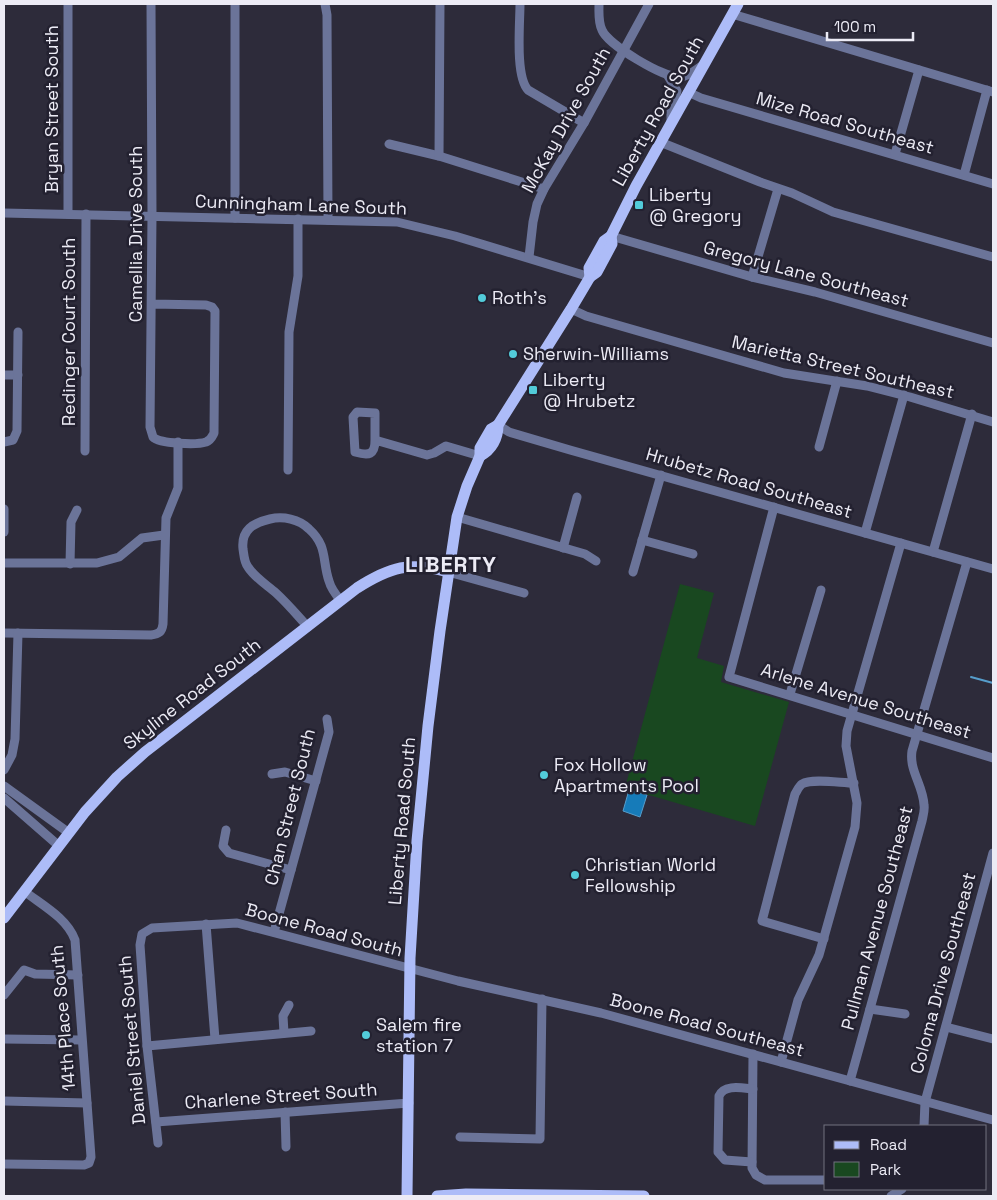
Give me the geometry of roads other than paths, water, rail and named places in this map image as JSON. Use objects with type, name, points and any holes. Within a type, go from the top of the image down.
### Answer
[{"type":"main road","name":"Liberty Road South","points":[[407,1196],[409,969],[415,866],[424,759],[457,517],[467,486],[480,456],[488,452],[498,434],[498,425],[590,277],[597,272],[612,244],[611,236],[660,142],[735,9]]},
{"type":"main road","name":"Skyline Road South","points":[[4,918],[106,788],[139,757],[376,576],[395,568],[415,566],[448,572]]},
{"type":"main road","points":[[437,1196],[466,1194],[644,1196]]},
{"type":"street","name":"Bryan Street South","points":[[68,4],[68,214]]},
{"type":"street","name":"Camellia Drive South","points":[[152,4],[150,427],[156,440],[178,442]]},
{"type":"street","points":[[235,4],[235,218]]},
{"type":"street","points":[[325,4],[328,23],[328,220]]},
{"type":"street","points":[[439,156],[440,4]]},
{"type":"street","points":[[520,4],[520,69],[524,85],[528,90],[584,123]]},
{"type":"street","points":[[599,4],[601,30],[609,41],[622,50],[668,76],[679,77],[688,75],[703,65]]},
{"type":"street","name":"McKay Drive South","points":[[530,257],[533,222],[537,204],[544,189],[584,123],[622,50],[649,4]]},
{"type":"street","points":[[735,9],[919,70],[990,91],[964,175]]},
{"type":"street","points":[[895,154],[919,70]]},
{"type":"street","points":[[668,76],[677,91],[671,111],[672,122]]},
{"type":"street","name":"Mize Road Southeast","points":[[688,92],[701,98],[993,184]]},
{"type":"street","points":[[660,142],[802,197],[833,212],[993,257]]},
{"type":"street","points":[[389,144],[439,156],[544,189]]},
{"type":"street","points":[[752,277],[778,189]]},
{"type":"street","name":"Cunningham Lane South","points":[[4,213],[383,221],[410,224],[530,257],[590,277]]},
{"type":"street","name":"Redinger Court South","points":[[84,450],[86,214]]},
{"type":"street","points":[[288,470],[289,332],[298,276],[298,219]]},
{"type":"street","name":"Gregory Lane Southeast","points":[[611,236],[993,343]]},
{"type":"street","points":[[4,633],[157,635],[161,632],[164,624],[164,535],[168,512],[178,488],[178,442],[204,443],[212,437],[214,432],[215,311],[212,307],[206,305],[152,304]]},
{"type":"street","name":"Marietta Street Southeast","points":[[571,309],[586,316],[784,373],[837,381],[904,395],[972,414],[993,422]]},
{"type":"street","points":[[4,442],[15,438],[17,432],[18,332]]},
{"type":"street","points":[[4,375],[18,375]]},
{"type":"street","points":[[819,448],[837,381]]},
{"type":"street","points":[[865,533],[904,395]]},
{"type":"street","points":[[357,412],[375,413],[375,440],[374,452],[355,452],[354,414],[357,412]]},
{"type":"street","points":[[933,552],[972,414]]},
{"type":"street","name":"Hrubetz Road Southeast","points":[[498,425],[509,432],[993,569]]},
{"type":"street","points":[[375,440],[427,455],[446,446],[480,456]]},
{"type":"street","points":[[633,572],[661,475]]},
{"type":"street","points":[[563,548],[577,497]]},
{"type":"street","name":"Arlene Avenue Southeast","points":[[774,507],[729,677],[790,694],[993,758]]},
{"type":"street","points":[[4,509],[4,532]]},
{"type":"street","points":[[70,564],[71,522],[77,510]]},
{"type":"street","points":[[308,627],[288,605],[246,566],[242,542],[245,532],[249,527],[256,522],[276,517],[290,519],[309,528],[319,540],[325,554],[328,580],[341,601]]},
{"type":"street","points":[[457,517],[585,554],[596,561]]},
{"type":"street","points":[[4,563],[97,563],[119,557],[142,538],[164,535]]},
{"type":"street","points":[[642,540],[693,554]]},
{"type":"street","points":[[781,1062],[798,1000],[819,955],[824,939],[854,827],[856,803],[846,746],[847,731],[901,543]]},
{"type":"street","name":"Pullman Avenue Southeast","points":[[850,1081],[924,812],[923,797],[912,767],[911,758],[967,562]]},
{"type":"street","points":[[448,572],[524,593]]},
{"type":"street","points":[[790,694],[821,590]]},
{"type":"street","points":[[4,770],[12,755],[15,739],[18,633]]},
{"type":"street","name":"Chan Street South","points":[[274,932],[329,732],[327,719]]},
{"type":"street","points":[[272,774],[285,772],[316,781]]},
{"type":"street","points":[[824,939],[762,921],[798,788],[802,784],[811,782],[854,783]]},
{"type":"street","points":[[4,786],[69,833]]},
{"type":"street","points":[[4,798],[59,846]]},
{"type":"street","points":[[226,830],[223,846],[229,853],[292,870]]},
{"type":"street","name":"Coloma Drive Southeast","points":[[924,1125],[925,1102],[993,853]]},
{"type":"street","name":"14th Place South","points":[[4,1164],[84,1165],[89,1163],[91,1157],[81,1040],[76,948],[72,932],[65,924],[24,892]]},
{"type":"street","name":"Boone Road South","points":[[142,934],[152,928],[237,923],[409,969]]},
{"type":"street","points":[[206,924],[215,1040]]},
{"type":"street","name":"Daniel Street South","points":[[142,934],[140,945],[147,1046],[158,1143]]},
{"type":"street","name":"Boone Road Southeast","points":[[409,969],[600,1013],[993,1120]]},
{"type":"street","points":[[4,995],[24,970],[35,974],[78,975]]},
{"type":"street","points":[[460,1138],[540,1139],[542,1000]]},
{"type":"street","points":[[284,1033],[283,1016],[288,1005]]},
{"type":"street","points":[[870,1009],[905,1014]]},
{"type":"street","points":[[946,1027],[993,1039]]},
{"type":"street","points":[[147,1046],[311,1031]]},
{"type":"street","points":[[4,1038],[81,1040]]},
{"type":"street","points":[[753,1054],[752,1162],[754,1172],[759,1178],[766,1180],[824,1180]]},
{"type":"street","points":[[752,1162],[725,1160],[718,1152],[720,1092],[727,1088],[753,1089]]},
{"type":"street","points":[[4,1102],[87,1103]]},
{"type":"street","name":"Charlene Street South","points":[[156,1122],[409,1103]]},
{"type":"street","points":[[285,1112],[286,1147]]},
{"type":"water","points":[[629,790],[647,795],[640,817],[623,811]]},
{"type":"waterway","points":[[971,677],[993,683]]},
{"type":"place","name":"Liberty @ Gregory","points":[[639,205]]},
{"type":"place","name":"Roth's","points":[[482,298]]},
{"type":"place","name":"Sherwin-Williams","points":[[513,354]]},
{"type":"place","name":"Liberty @ Hrubetz","points":[[533,390]]},
{"type":"place","name":"Fox Hollow Apartments Pool","points":[[544,775]]},
{"type":"place","name":"Christian World Fellowship","points":[[575,875]]},
{"type":"place","name":"Salem fire station 7","points":[[366,1035]]},
{"type":"district","name":"LIBERTY","points":[[451,564]]}]
